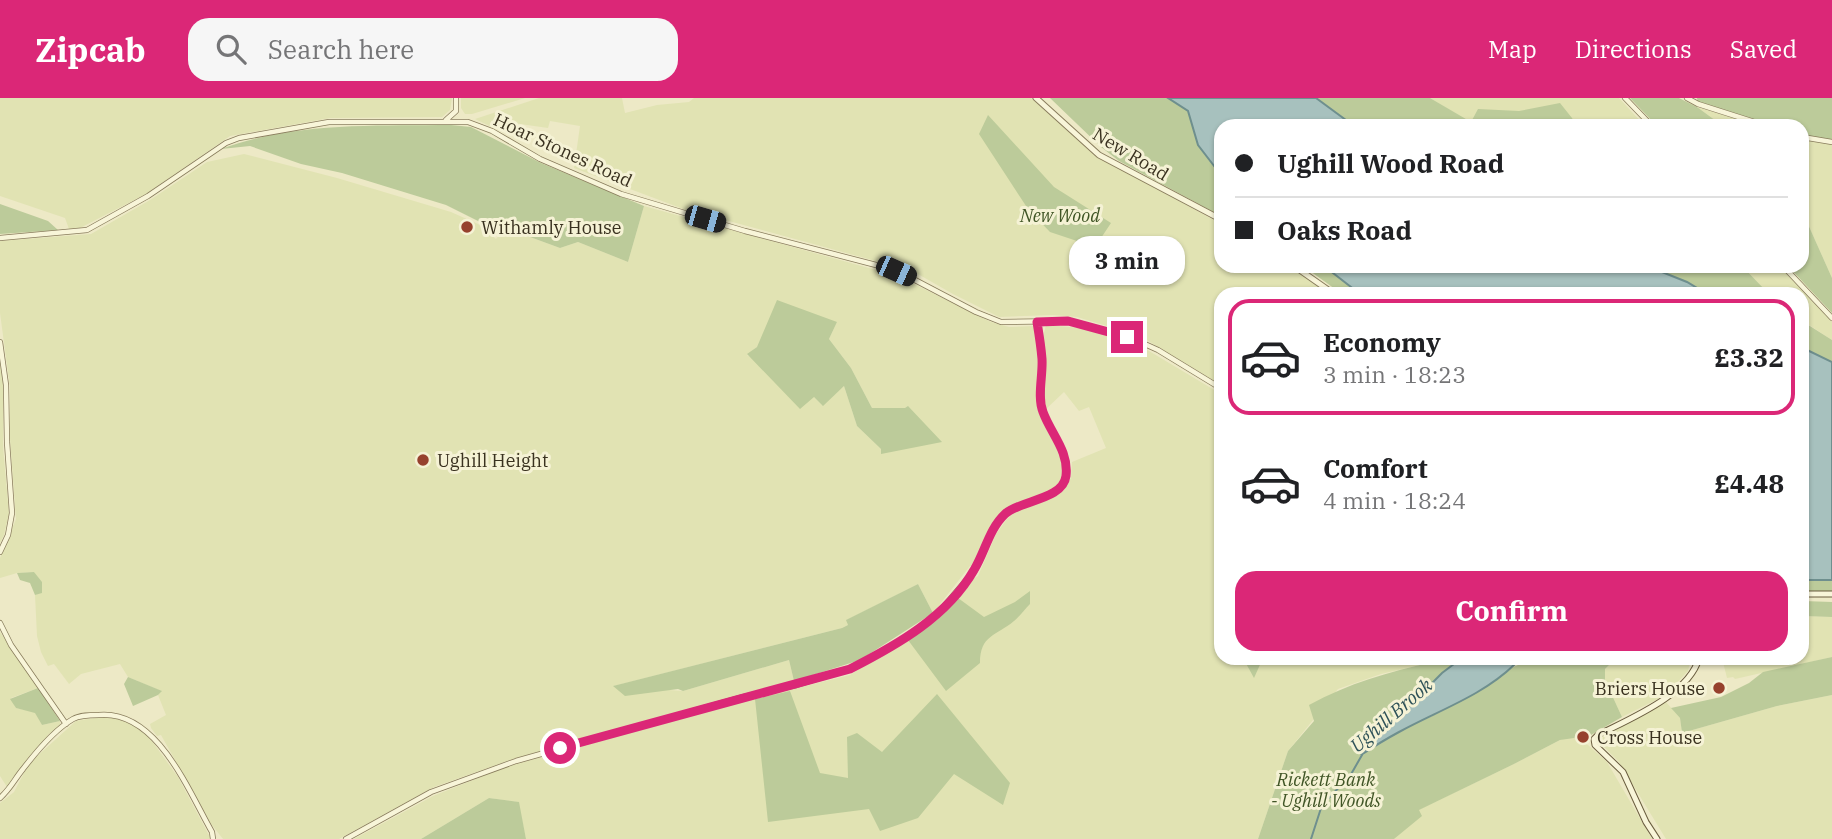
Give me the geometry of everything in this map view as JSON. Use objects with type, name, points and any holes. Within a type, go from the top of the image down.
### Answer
[{"type":"street","points":[[456,98],[456,111],[465,121]]},
{"type":"street","name":"New Road","points":[[1036,98],[1099,155],[1214,216]]},
{"type":"street","points":[[1625,98],[1645,119]]},
{"type":"street","points":[[1687,98],[1745,119]]},
{"type":"street","points":[[446,121],[456,111]]},
{"type":"street","name":"Hoar Stones Road","points":[[0,238],[86,230],[148,196],[226,143],[239,138],[329,122],[465,121],[492,131],[540,159],[631,198],[876,265],[915,280],[1001,322],[1068,321],[1141,341],[1214,384]]},
{"type":"street","points":[[1809,138],[1832,142]]},
{"type":"street","points":[[1304,273],[1324,287]]},
{"type":"street","points":[[1790,273],[1803,287]]},
{"type":"street","points":[[1809,294],[1832,318]]},
{"type":"street","points":[[346,839],[430,792],[516,761],[850,669],[894,645],[934,618],[975,570],[1004,515],[1014,508],[1045,497],[1065,482],[1064,453],[1042,410],[1042,359],[1037,322]]},
{"type":"street","points":[[0,342],[6,385],[12,513],[8,535],[0,552]]},
{"type":"street","points":[[1809,594],[1832,594]]},
{"type":"street","points":[[0,623],[11,645],[66,724]]},
{"type":"street","points":[[1657,839],[1646,822],[1623,772],[1595,745],[1594,739],[1670,694],[1688,678],[1695,665]]},
{"type":"street","points":[[0,798],[12,788],[32,759],[66,724],[85,716],[114,714],[144,729],[171,759],[212,832],[213,839]]},
{"type":"green space","points":[[0,98],[452,98],[450,110],[442,117],[330,118],[230,136],[146,194],[80,228],[69,229],[65,218],[0,196]]},
{"type":"green space","points":[[461,98],[525,98],[465,114],[461,108]]},
{"type":"green space","points":[[539,98],[622,98],[625,113],[657,105],[689,102],[694,98],[1031,98],[1095,155],[1214,220],[1214,273],[1299,273],[1319,287],[1214,287],[1214,381],[1140,336],[1077,317],[999,317],[888,257],[883,263],[686,210],[574,168],[580,126],[550,121],[548,128],[506,122],[504,133],[475,119]]},
{"type":"green space","points":[[1050,98],[1168,98],[1188,111],[1198,145],[1214,166],[1214,212],[1119,161]]},
{"type":"green space","points":[[1316,98],[1430,98],[1466,119],[1344,119]]},
{"type":"green space","points":[[1430,98],[1619,98],[1638,119],[1464,119]]},
{"type":"green space","points":[[1630,98],[1679,98],[1713,119],[1650,119]]},
{"type":"green space","points":[[1697,98],[1832,98],[1832,142],[1809,138],[1809,119],[1745,119],[1698,104]]},
{"type":"green space","points":[[1560,103],[1572,118],[1473,119],[1478,109],[1519,111]]},
{"type":"green space","points":[[1697,107],[1737,119],[1713,119]]},
{"type":"green space","name":"New Wood","points":[[988,115],[1054,187],[1111,223],[1095,247],[1050,232],[1028,209],[979,134]]},
{"type":"green space","points":[[451,125],[471,127],[541,163],[644,206],[628,262],[578,242],[560,248],[530,237],[493,233],[492,228],[446,205],[342,173],[301,164],[250,146],[221,149],[249,140],[306,130]]},
{"type":"green space","points":[[1809,140],[1832,143],[1832,278],[1809,226]]},
{"type":"green space","points":[[244,154],[451,212],[478,224],[496,239],[499,235],[530,237],[560,248],[578,242],[628,262],[644,206],[898,276],[991,322],[1009,327],[1034,326],[1039,359],[1037,409],[1062,456],[1061,483],[1010,507],[999,516],[973,566],[970,566],[933,613],[918,584],[847,620],[848,625],[842,628],[614,686],[683,691],[789,660],[794,681],[516,758],[434,787],[339,839],[223,839],[211,824],[161,735],[157,736],[151,728],[150,724],[166,715],[158,695],[161,691],[128,677],[120,664],[81,674],[69,684],[54,664],[48,666],[41,652],[37,636],[35,595],[42,592],[34,572],[0,578],[0,558],[16,519],[10,439],[10,387],[0,313],[0,241],[91,234],[150,200],[207,162]],"holes":[[[837,322],[829,339],[851,368],[872,408],[905,408],[881,449],[857,426],[844,386],[822,405],[814,397],[747,355],[757,347]]]},
{"type":"green space","points":[[0,204],[48,221],[58,230],[0,234]]},
{"type":"green space","points":[[1809,226],[1832,278],[1832,313],[1795,273],[1809,273]]},
{"type":"green space","points":[[1313,273],[1333,273],[1351,287],[1332,287]]},
{"type":"green space","points":[[1664,273],[1749,273],[1762,287],[1695,287]]},
{"type":"green space","points":[[1749,273],[1786,273],[1799,287],[1762,287]]},
{"type":"green space","points":[[1809,298],[1832,322],[1832,340],[1809,325]]},
{"type":"green space","points":[[777,300],[837,322],[829,339],[851,368],[872,408],[908,406],[942,442],[881,454],[881,449],[857,426],[844,386],[823,406],[814,397],[800,409],[747,354],[757,347]]},
{"type":"green space","points":[[1046,325],[1081,328],[1139,345],[1214,390],[1214,665],[1420,665],[1381,674],[1338,689],[1288,751],[1258,839],[526,839],[518,802],[489,798],[421,839],[354,839],[433,796],[506,767],[850,675],[937,620],[971,580],[978,576],[996,534],[1007,519],[1021,507],[1043,502],[1063,491],[1071,478],[1072,462],[1106,448],[1089,407],[1079,411],[1064,392],[1045,410],[1043,337]]},
{"type":"green space","points":[[1809,325],[1832,340],[1832,362],[1809,351]]},
{"type":"green space","points":[[0,363],[9,514],[0,543]]},
{"type":"green space","points":[[34,572],[42,582],[42,593],[35,595],[30,583],[20,580],[17,573]]},
{"type":"green space","points":[[1832,580],[1832,591],[1809,591],[1809,581]]},
{"type":"green space","points":[[918,584],[933,613],[860,660],[794,681],[789,660],[683,691],[678,689],[625,696],[613,686],[842,628],[848,625],[846,620]]},
{"type":"green space","points":[[1030,591],[1030,604],[1014,621],[986,641],[980,663],[946,691],[908,640],[937,620],[958,598],[984,617],[1015,602]]},
{"type":"green space","points":[[1809,601],[1832,602],[1832,617],[1809,616]]},
{"type":"green space","points":[[1809,616],[1832,617],[1832,657],[1809,662]]},
{"type":"green space","points":[[0,632],[38,688],[11,698],[16,708],[35,712],[42,725],[60,721],[60,726],[49,734],[7,787],[0,776]]},
{"type":"green space","points":[[1832,657],[1832,695],[1777,706],[1682,733],[1680,718],[1671,708],[1721,697],[1749,683],[1763,672],[1809,665],[1809,662]]},
{"type":"green space","points":[[1247,665],[1260,665],[1254,678]]},
{"type":"green space","name":"Rickett Bank - Ughill Woods","points":[[1421,665],[1453,665],[1396,719],[1398,732],[1432,716],[1519,665],[1609,665],[1605,669],[1605,680],[1622,717],[1591,735],[1588,731],[1574,738],[1560,740],[1419,810],[1422,816],[1394,839],[1258,839],[1288,751],[1314,721],[1309,705],[1354,684]]},
{"type":"green space","points":[[1609,665],[1690,665],[1688,671],[1670,690],[1622,717],[1605,680],[1605,669]]},
{"type":"green space","points":[[1724,665],[1797,665],[1735,679],[1727,678]]},
{"type":"green space","points":[[128,677],[162,691],[133,706],[124,684]]},
{"type":"green space","points":[[38,688],[60,721],[42,725],[35,713],[16,708],[10,699]]},
{"type":"green space","points":[[790,691],[820,773],[848,778],[847,737],[857,733],[882,752],[937,694],[1010,783],[1003,805],[954,774],[918,818],[880,831],[869,809],[768,822],[755,699]]},
{"type":"green space","points":[[1832,695],[1832,839],[1666,839],[1619,762],[1599,742],[1603,736],[1666,702],[1680,718],[1682,733],[1777,706]]},
{"type":"green space","points":[[108,716],[127,722],[149,737],[178,777],[211,839],[0,839],[0,803],[14,792],[34,759],[76,721]]},
{"type":"green space","points":[[1571,736],[1588,745],[1607,762],[1652,839],[1394,839],[1418,810]]},
{"type":"green space","points":[[489,798],[519,802],[526,839],[421,839]]},
{"type":"water","points":[[1168,98],[1316,98],[1344,119],[1214,119],[1214,166],[1198,145],[1188,111]]},
{"type":"water","points":[[1333,273],[1664,273],[1695,287],[1351,287]]},
{"type":"water","points":[[1809,351],[1832,362],[1832,580],[1809,580]]},
{"type":"water","points":[[1453,665],[1514,665],[1488,686],[1361,755]]},
{"type":"waterway","name":"Ughill Brook","points":[[1311,839],[1322,805],[1350,776],[1362,755]]},
{"type":"place","name":"Withamly House","points":[[467,227]]},
{"type":"place","name":"Ughill Height","points":[[423,460]]},
{"type":"place","name":"Briers House","points":[[1719,688]]},
{"type":"place","name":"Cross House","points":[[1583,737]]},
{"type":"route","points":[[560,748],[850,669],[873,658],[934,618],[975,570],[1004,515],[1014,508],[1045,497],[1065,482],[1064,453],[1042,410],[1042,359],[1037,322],[1068,321],[1127,337]]}]
